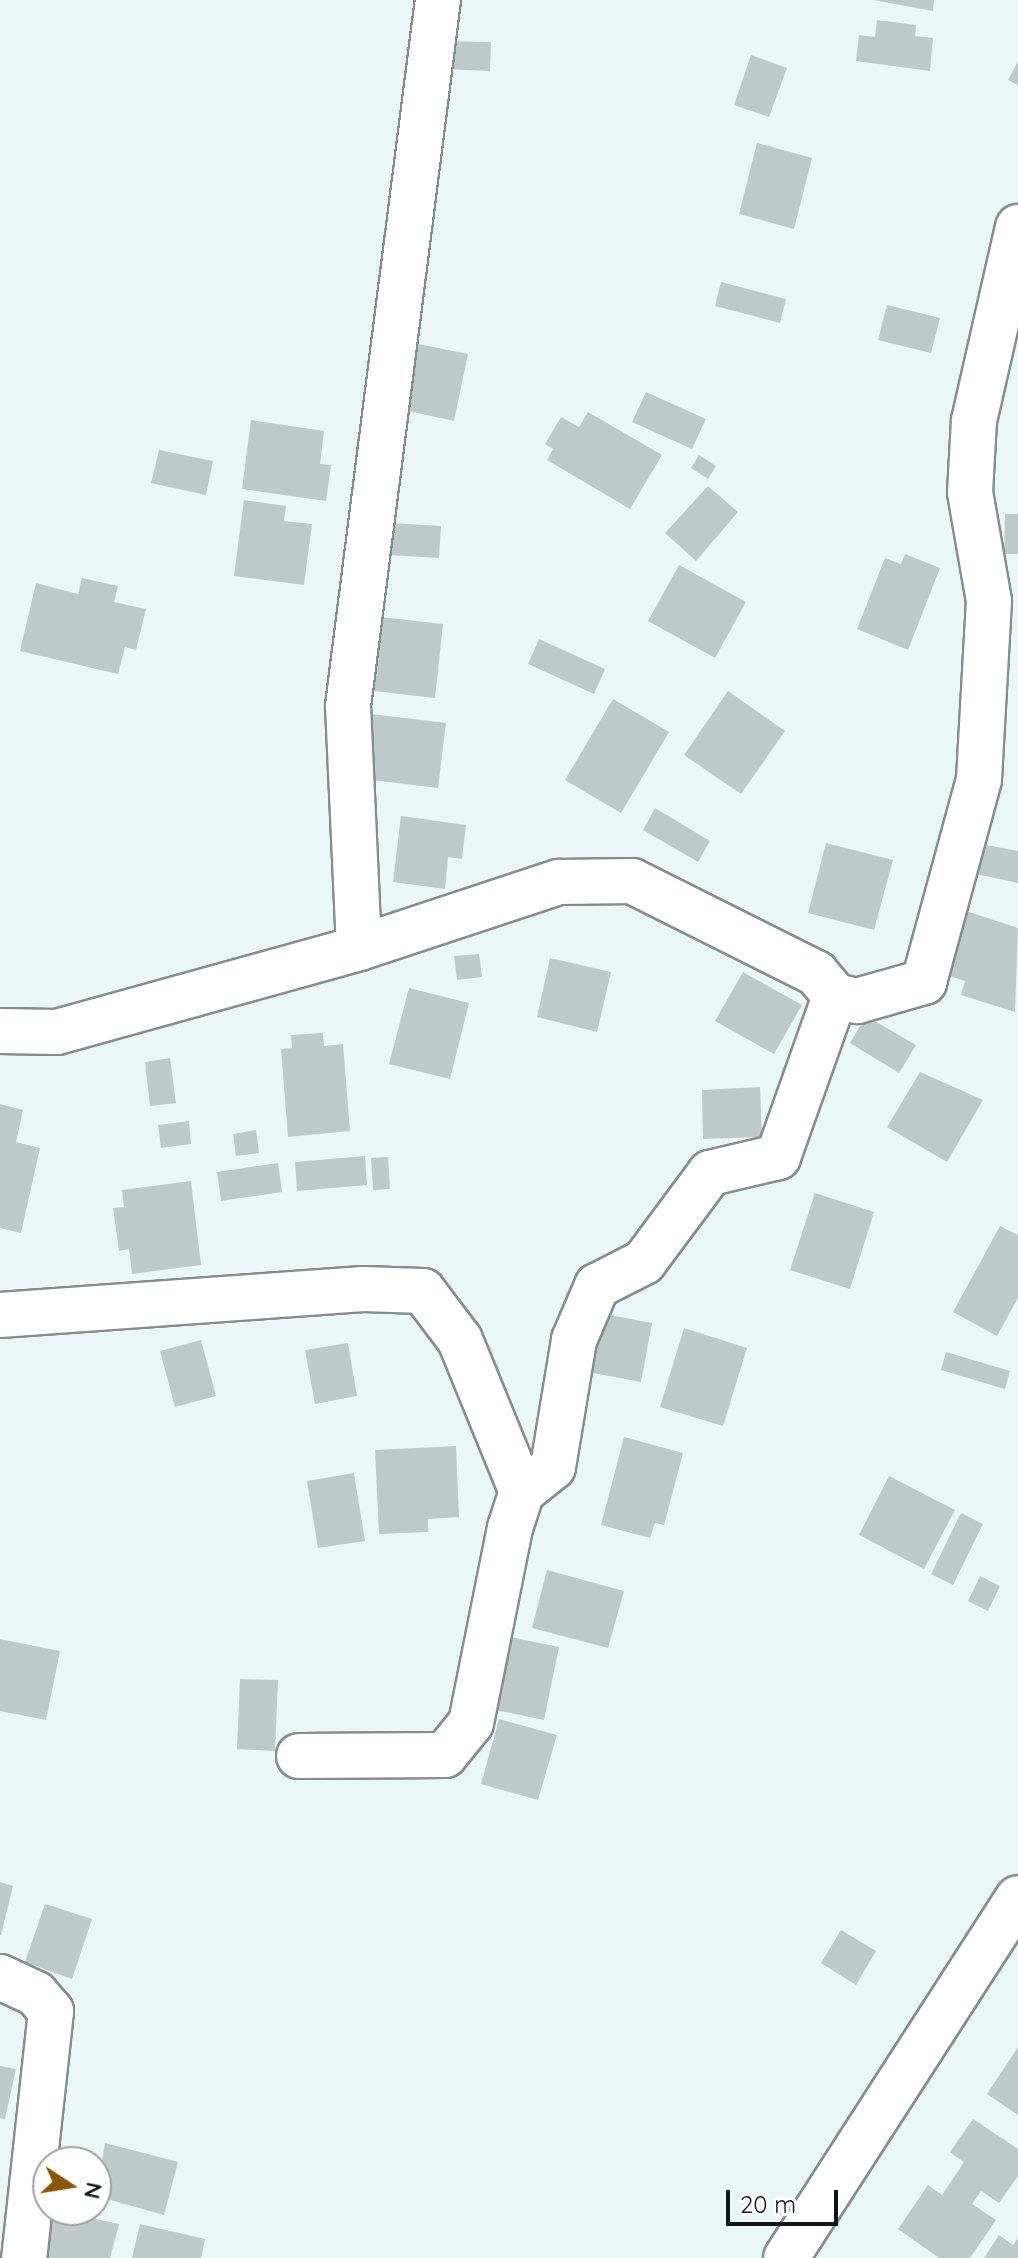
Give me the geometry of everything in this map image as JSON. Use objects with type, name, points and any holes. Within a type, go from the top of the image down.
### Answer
[{"type":"street","points":[[359,948],[348,706],[438,0]]},
{"type":"street","points":[[0,1031],[57,1032],[359,948],[559,882],[632,881],[816,973],[835,996],[857,1001],[924,982],[979,779],[989,601],[970,492],[974,421],[1018,227]]},
{"type":"street","points":[[522,1492],[553,1467],[574,1340],[597,1286],[644,1262],[710,1173],[778,1157],[835,996]]},
{"type":"street","points":[[0,1315],[363,1289],[423,1291],[460,1340],[522,1492],[471,1723],[445,1755],[299,1756]]},
{"type":"street","points":[[786,2258],[1018,1898]]},
{"type":"street","points":[[0,1977],[36,1994],[51,2011],[24,2258]]},
{"type":"building","points":[[873,0],[934,0],[933,11]]},
{"type":"building","points":[[877,20],[916,25],[915,36],[933,38],[930,71],[856,61],[859,35],[875,37]]},
{"type":"building","points":[[443,41],[491,42],[490,71],[442,69]]},
{"type":"building","points":[[751,55],[787,68],[769,117],[734,105]]},
{"type":"building","points":[[1018,61],[1018,85],[1008,80]]},
{"type":"building","points":[[757,143],[812,158],[794,229],[739,214]]},
{"type":"building","points":[[721,282],[786,299],[780,323],[715,306]]},
{"type":"building","points":[[887,305],[940,318],[931,353],[878,340]]},
{"type":"building","points":[[413,343],[468,354],[454,421],[399,409]]},
{"type":"building","points":[[646,392],[706,419],[692,449],[632,422]]},
{"type":"building","points":[[588,412],[662,455],[630,509],[547,460],[553,449],[545,444],[561,417],[579,427]]},
{"type":"building","points":[[251,420],[324,431],[320,464],[331,465],[326,501],[242,489]]},
{"type":"building","points":[[159,450],[213,461],[206,495],[151,483]]},
{"type":"building","points":[[699,455],[716,466],[708,479],[691,468]]},
{"type":"building","points":[[708,486],[738,512],[696,561],[665,533]]},
{"type":"building","points":[[244,500],[286,506],[284,521],[312,524],[304,585],[234,576]]},
{"type":"building","points":[[1005,514],[1018,514],[1018,554],[1004,554]]},
{"type":"building","points":[[374,522],[441,526],[439,558],[372,554]]},
{"type":"building","points":[[905,554],[940,568],[908,650],[857,629],[885,558],[901,564]]},
{"type":"building","points":[[679,565],[746,602],[715,658],[648,621]]},
{"type":"building","points":[[82,578],[118,586],[114,602],[146,609],[136,650],[125,647],[118,674],[20,651],[36,583],[78,594]]},
{"type":"building","points":[[363,615],[443,624],[435,698],[356,689]]},
{"type":"building","points":[[539,639],[605,669],[594,694],[528,664]]},
{"type":"building","points":[[728,691],[785,731],[741,794],[684,755]]},
{"type":"building","points":[[613,699],[669,732],[621,813],[565,780]]},
{"type":"building","points":[[363,713],[446,723],[438,788],[355,778]]},
{"type":"building","points":[[655,808],[710,841],[698,862],[643,830]]},
{"type":"building","points":[[401,816],[466,825],[462,859],[448,857],[445,889],[393,882]]},
{"type":"building","points":[[826,843],[893,860],[874,930],[808,913]]},
{"type":"building","points":[[981,844],[1018,851],[1018,883],[976,874]]},
{"type":"building","points":[[963,910],[1018,928],[1015,1012],[961,995],[965,981],[943,974]]},
{"type":"building","points":[[479,954],[482,977],[457,980],[454,956]]},
{"type":"building","points":[[550,958],[611,972],[597,1032],[537,1017]]},
{"type":"building","points":[[743,972],[802,1005],[774,1054],[715,1021]]},
{"type":"building","points":[[409,988],[469,1003],[450,1079],[389,1064]]},
{"type":"building","points":[[866,1016],[916,1045],[899,1073],[850,1043]]},
{"type":"building","points":[[323,1033],[324,1046],[343,1044],[350,1131],[288,1137],[281,1049],[292,1048],[291,1035]]},
{"type":"building","points":[[170,1058],[176,1103],[150,1106],[145,1062]]},
{"type":"building","points":[[920,1072],[983,1100],[947,1162],[887,1127]]},
{"type":"building","points":[[760,1087],[762,1137],[703,1139],[702,1090]]},
{"type":"building","points":[[0,1104],[23,1110],[16,1142],[40,1148],[21,1233],[0,1228]]},
{"type":"building","points":[[189,1121],[191,1144],[161,1148],[158,1125]]},
{"type":"building","points":[[256,1130],[259,1153],[236,1156],[233,1134]]},
{"type":"building","points":[[365,1156],[367,1185],[297,1191],[295,1162]]},
{"type":"building","points":[[388,1157],[390,1189],[373,1190],[371,1158]]},
{"type":"building","points":[[278,1163],[282,1192],[221,1201],[217,1172]]},
{"type":"building","points":[[191,1181],[201,1265],[132,1274],[129,1249],[119,1251],[113,1208],[124,1207],[122,1190]]},
{"type":"building","points":[[815,1193],[874,1212],[850,1289],[790,1270]]},
{"type":"building","points":[[1000,1226],[1018,1235],[1018,1298],[997,1336],[953,1312]]},
{"type":"building","points":[[588,1311],[652,1323],[641,1382],[577,1370]]},
{"type":"building","points":[[684,1328],[747,1348],[723,1426],[660,1407]]},
{"type":"building","points":[[201,1340],[216,1396],[175,1407],[160,1351]]},
{"type":"building","points":[[348,1343],[357,1396],[315,1404],[305,1350]]},
{"type":"building","points":[[946,1352],[1010,1371],[1005,1389],[941,1370]]},
{"type":"building","points":[[624,1437],[683,1453],[664,1525],[655,1523],[650,1538],[601,1525]]},
{"type":"building","points":[[456,1446],[459,1517],[428,1519],[428,1532],[379,1534],[375,1450]]},
{"type":"building","points":[[354,1473],[365,1541],[318,1548],[307,1481]]},
{"type":"building","points":[[889,1476],[955,1510],[924,1569],[859,1535]]},
{"type":"building","points":[[961,1513],[983,1524],[953,1585],[931,1574]]},
{"type":"building","points":[[547,1570],[624,1591],[608,1648],[532,1628]]},
{"type":"building","points":[[980,1576],[1000,1586],[988,1611],[968,1601]]},
{"type":"building","points":[[501,1635],[559,1647],[544,1720],[486,1708]]},
{"type":"building","points":[[0,1639],[60,1651],[46,1720],[0,1711]]},
{"type":"building","points":[[240,1679],[278,1680],[275,1751],[237,1749]]},
{"type":"building","points":[[499,1719],[557,1735],[538,1800],[481,1784]]},
{"type":"building","points":[[0,1882],[13,1886],[1,1935],[0,1935]]},
{"type":"building","points":[[45,1904],[92,1919],[72,1979],[25,1962]]},
{"type":"building","points":[[841,1930],[876,1951],[856,1985],[821,1963]]},
{"type":"building","points":[[1018,2047],[1018,2115],[987,2094]]},
{"type":"building","points":[[0,2066],[16,2069],[5,2119],[0,2118]]},
{"type":"building","points":[[973,2119],[1018,2149],[1018,2176],[999,2203],[981,2191],[972,2204],[996,2220],[970,2258],[939,2258],[898,2229],[928,2185],[942,2195],[964,2162],[950,2152]]},
{"type":"building","points":[[105,2143],[178,2162],[164,2215],[112,2200],[112,2146],[104,2146]]},
{"type":"building","points":[[119,2224],[110,2258],[41,2258],[50,2226]]},
{"type":"building","points":[[140,2224],[205,2239],[201,2258],[132,2258]]},
{"type":"building","points":[[999,2235],[1013,2245],[1018,2238],[1018,2258],[984,2258]]}]
